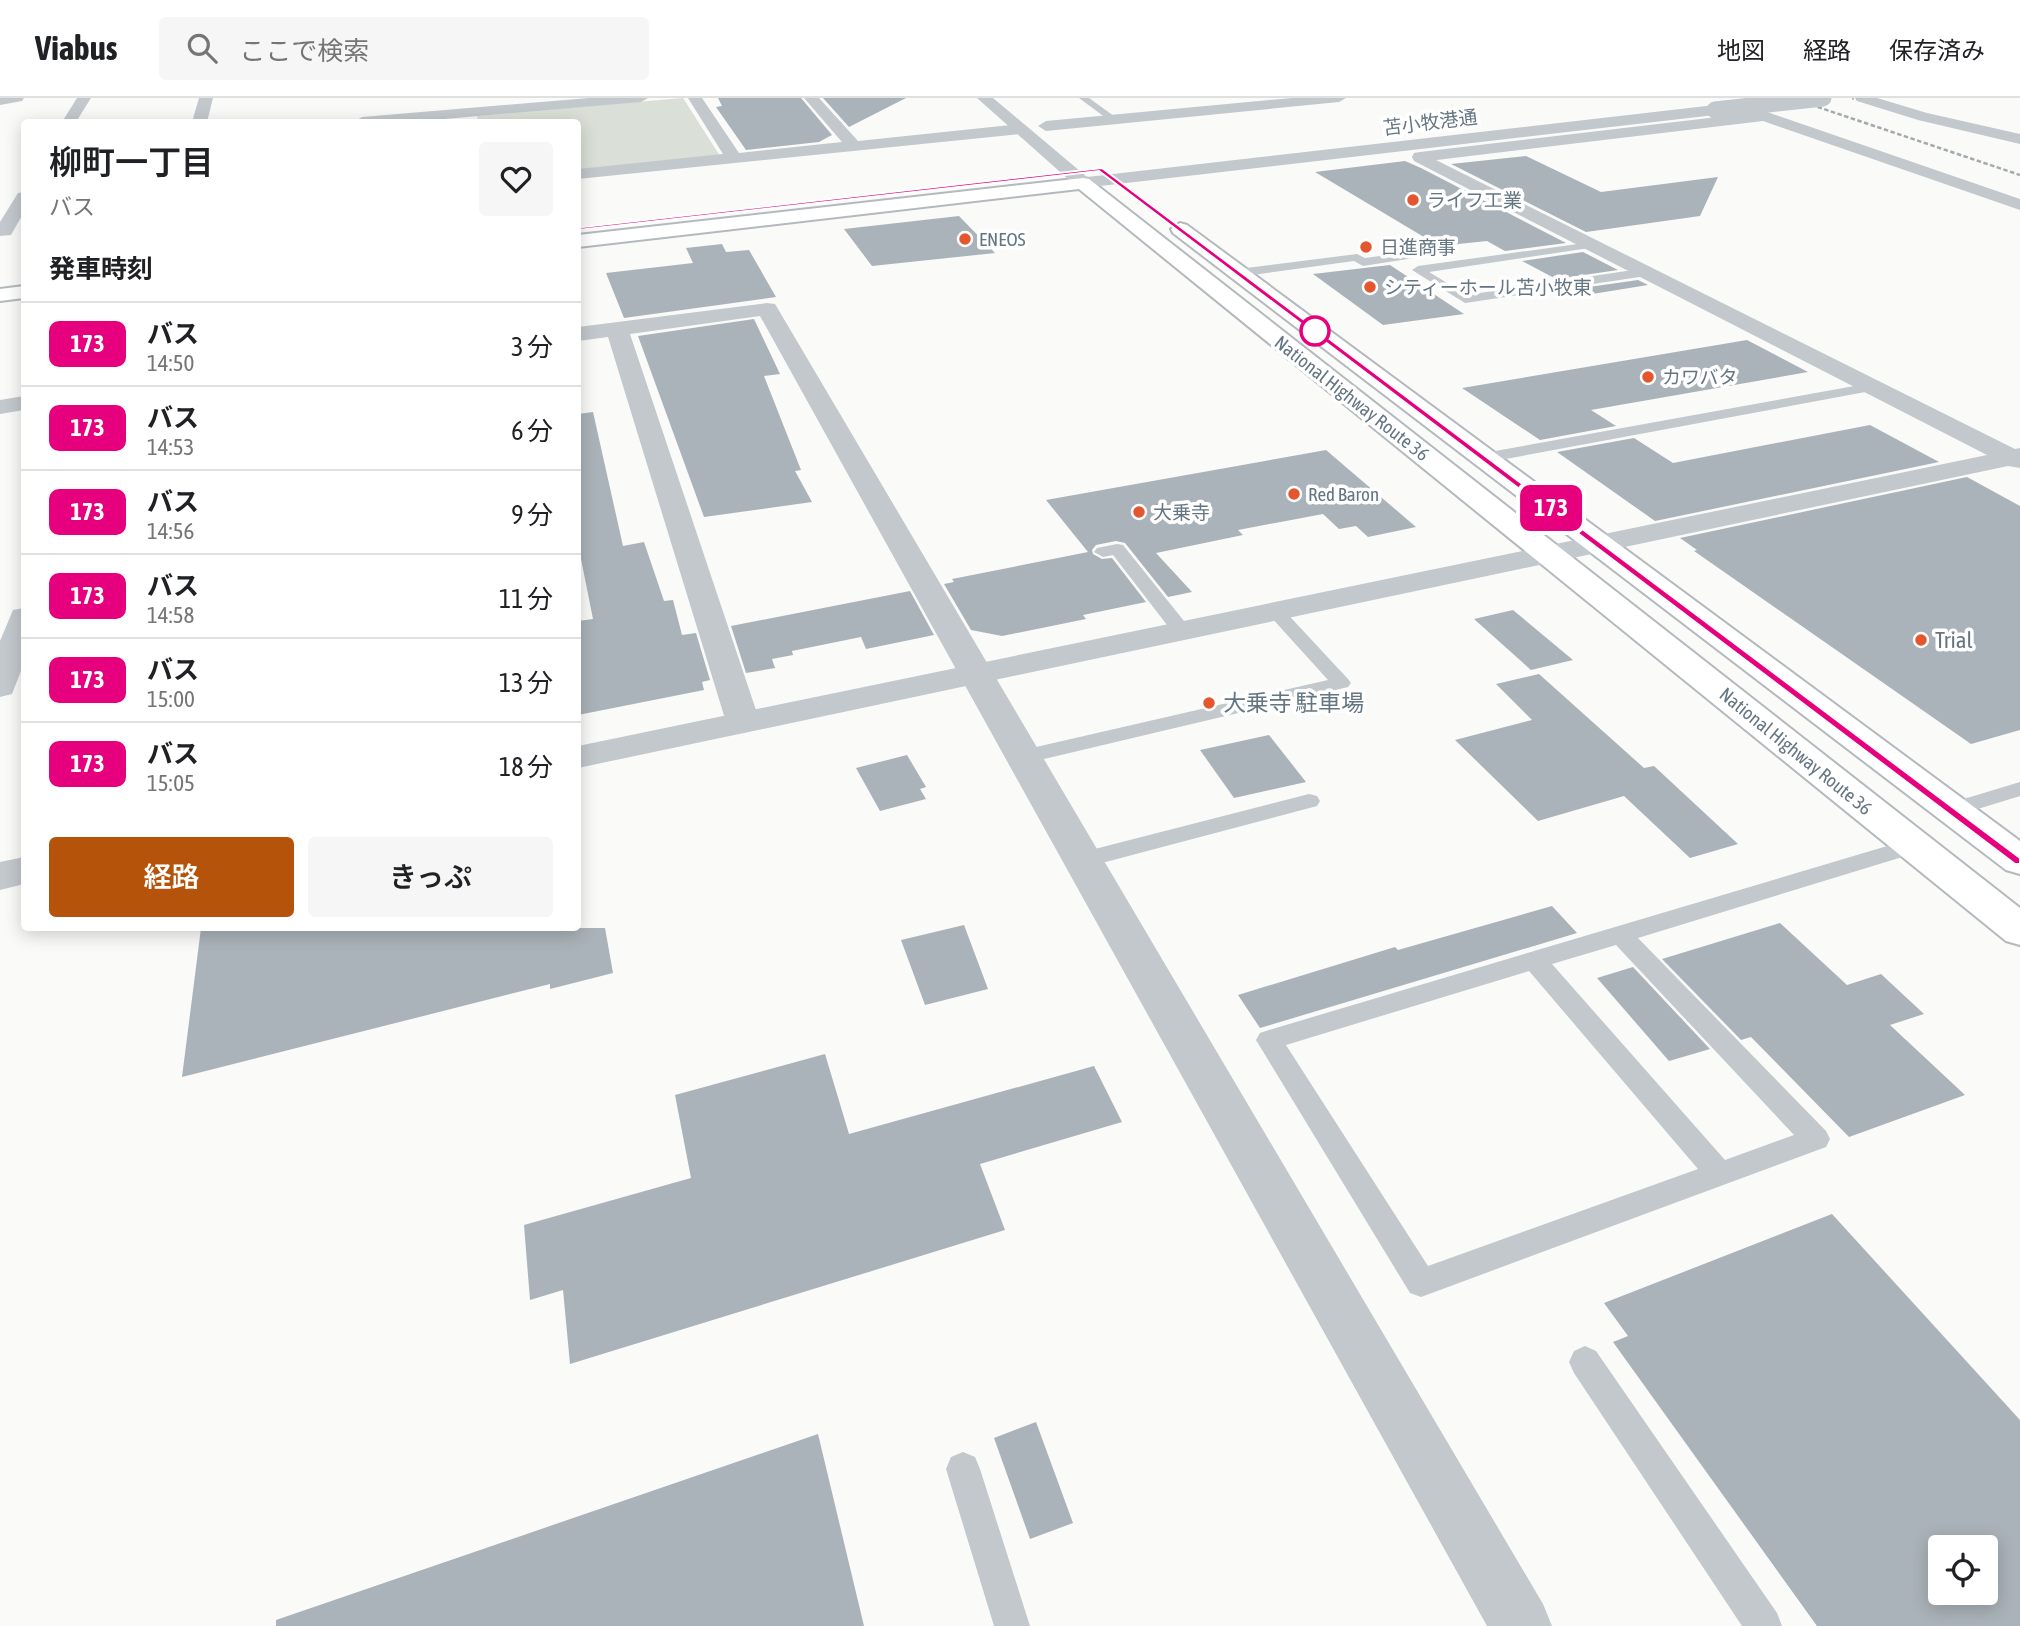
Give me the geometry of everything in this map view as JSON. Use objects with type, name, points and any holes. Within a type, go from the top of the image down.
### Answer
[{"type":"highway","name":"National Highway Route 36","points":[[1103,171],[2020,861]]},
{"type":"highway","name":"National Highway Route 36","points":[[1077,177],[2020,930]]},
{"type":"highway","points":[[581,228],[1077,177]]},
{"type":"highway","points":[[581,241],[1077,177]]},
{"type":"highway","points":[[0,295],[21,292]]},
{"type":"highway","points":[[0,307],[21,304]]},
{"type":"street","points":[[0,101],[17,98]]},
{"type":"street","points":[[71,119],[84,98]]},
{"type":"street","points":[[201,119],[206,98]]},
{"type":"street","points":[[356,118],[641,98]]},
{"type":"street","points":[[695,98],[734,158]]},
{"type":"street","points":[[811,98],[854,146]]},
{"type":"street","points":[[984,98],[1077,177]]},
{"type":"street","points":[[1239,98],[1254,106]]},
{"type":"street","points":[[1065,141],[1042,122],[1113,119],[1339,98]]},
{"type":"street","name":"苫小牧港通","points":[[1077,177],[1103,171],[1744,98]]},
{"type":"street","name":"苫小牧港通","points":[[1103,171],[1714,104],[1823,98]]},
{"type":"street","points":[[1862,98],[1923,117],[2020,139]]},
{"type":"street","points":[[1714,104],[1765,116],[2020,205]]},
{"type":"street","points":[[1765,116],[1420,157],[2017,459]]},
{"type":"street","points":[[581,174],[1020,129]]},
{"type":"street","points":[[2,231],[21,202]]},
{"type":"street","points":[[2,231],[21,229]]},
{"type":"street","points":[[581,334],[767,309],[1521,1626]]},
{"type":"street","points":[[617,329],[743,722]]},
{"type":"street","points":[[0,407],[21,404]]},
{"type":"street","points":[[581,756],[1597,543],[2017,459]]},
{"type":"street","points":[[0,687],[21,626]]},
{"type":"street","points":[[0,876],[21,872]]},
{"type":"lane","points":[[1083,98],[1113,119]]},
{"type":"lane","points":[[1542,237],[1570,234]]},
{"type":"lane","points":[[1592,245],[1418,270],[1465,299],[1646,272]]},
{"type":"lane","points":[[1238,273],[1357,257],[1363,261],[1460,248]]},
{"type":"lane","points":[[1484,458],[1871,387]]},
{"type":"lane","points":[[1103,552],[1117,549],[1181,630]]},
{"type":"lane","points":[[1023,757],[1341,683],[1275,611]]},
{"type":"lane","points":[[1952,810],[2020,789]]},
{"type":"lane","points":[[1083,860],[1309,801]]},
{"type":"lane","points":[[1620,934],[1816,1139],[1421,1283],[1269,1040],[1620,934],[1914,846]]},
{"type":"lane","points":[[1534,960],[1720,1174]]},
{"type":"lane","points":[[1585,1362],[1764,1626]]},
{"type":"lane","points":[[963,1469],[1012,1626]]},
{"type":"shaded area","points":[[683,98],[720,156],[581,170],[581,119],[478,119],[477,116]]},
{"type":"building","points":[[718,98],[801,98],[832,135],[819,142],[746,150],[716,107],[722,106]]},
{"type":"building","points":[[823,98],[906,98],[849,127]]},
{"type":"building","points":[[1526,156],[1601,192],[1718,177],[1700,216],[1586,232],[1451,164]]},
{"type":"building","points":[[1405,161],[1566,243],[1505,251],[1487,241],[1439,246],[1315,172]]},
{"type":"building","points":[[959,216],[995,253],[872,266],[844,229]]},
{"type":"building","points":[[722,244],[726,252],[749,250],[776,297],[624,318],[606,273],[693,263],[686,248]]},
{"type":"building","points":[[1583,252],[1618,270],[1556,279],[1522,261]]},
{"type":"building","name":"シティーホール苫小牧東","points":[[1390,265],[1464,314],[1383,325],[1313,274]]},
{"type":"building","points":[[1638,280],[1648,285],[1586,295],[1575,289]]},
{"type":"building","points":[[754,319],[780,374],[764,376],[801,470],[795,471],[812,502],[704,517],[638,336]]},
{"type":"building","points":[[1747,340],[1808,372],[1591,410],[1616,426],[1540,440],[1462,388]]},
{"type":"building","points":[[593,412],[623,546],[644,542],[664,601],[673,600],[682,635],[696,633],[710,680],[702,682],[704,690],[581,714],[581,621],[593,619],[581,559],[581,414]]},
{"type":"building","points":[[1870,425],[1939,462],[1655,521],[1557,452],[1634,438],[1673,463]]},
{"type":"building","points":[[1326,450],[1416,527],[1368,537],[1356,526],[1339,529],[1323,514],[1238,530],[1243,535],[1156,553],[1192,592],[1168,597],[1125,543],[1116,541],[1096,545],[1092,550],[1093,554],[1102,559],[1112,558],[1146,602],[1083,615],[1086,619],[1002,636],[971,630],[944,584],[954,582],[952,579],[1088,552],[1046,500]]},
{"type":"building","name":"Trial","points":[[1967,477],[2020,506],[2020,730],[1971,744],[1694,551],[1697,550],[1680,538]]},
{"type":"building","points":[[910,591],[934,635],[866,649],[861,637],[792,651],[793,655],[772,659],[775,668],[746,673],[731,626]]},
{"type":"building","points":[[1513,610],[1573,660],[1531,670],[1474,619]]},
{"type":"building","points":[[1539,674],[1644,768],[1654,766],[1738,844],[1690,858],[1624,796],[1538,821],[1455,740],[1532,720],[1496,684]]},
{"type":"building","points":[[1269,735],[1306,782],[1234,798],[1200,750]]},
{"type":"building","points":[[907,755],[926,787],[920,789],[926,799],[880,811],[856,768]]},
{"type":"building","points":[[1552,906],[1577,933],[1260,1028],[1238,995],[1395,947],[1398,950]]},
{"type":"building","points":[[1780,923],[1847,985],[1881,974],[1924,1014],[1890,1025],[1965,1095],[1849,1137],[1751,1037],[1741,1040],[1662,959]]},
{"type":"building","points":[[964,925],[988,989],[925,1005],[901,940]]},
{"type":"building","points":[[581,928],[605,928],[613,973],[550,989],[550,984],[182,1077],[201,931],[581,931]]},
{"type":"building","points":[[1633,967],[1710,1049],[1669,1061],[1597,978]]},
{"type":"building","points":[[825,1054],[849,1134],[1094,1066],[1122,1122],[980,1164],[1005,1230],[570,1364],[563,1290],[530,1300],[524,1225],[691,1178],[675,1095]]},
{"type":"building","points":[[1832,1214],[2020,1420],[2020,1626],[1817,1626],[1613,1342],[1628,1336],[1604,1303]]},
{"type":"building","points":[[1036,1422],[1073,1523],[1030,1539],[994,1438]]},
{"type":"building","points":[[818,1434],[864,1626],[276,1626],[276,1620]]},
{"type":"railway","points":[[1791,98],[2020,175]]},
{"type":"bus line","name":"173","points":[[581,228],[1100,169],[2020,861]]},
{"type":"place","name":"ライフ工業","points":[[1413,200]]},
{"type":"place","name":"ENEOS","points":[[965,239]]},
{"type":"place","name":"日進商事","points":[[1366,247]]},
{"type":"place","name":"シティーホール苫小牧東","points":[[1370,287]]},
{"type":"place","name":"カワバタ","points":[[1648,377]]},
{"type":"place","name":"Red Baron","points":[[1294,494]]},
{"type":"place","name":"大乗寺","points":[[1139,512]]},
{"type":"place","name":"Trial","points":[[1921,640]]},
{"type":"place","name":"大乗寺 駐車場","points":[[1209,703]]}]
